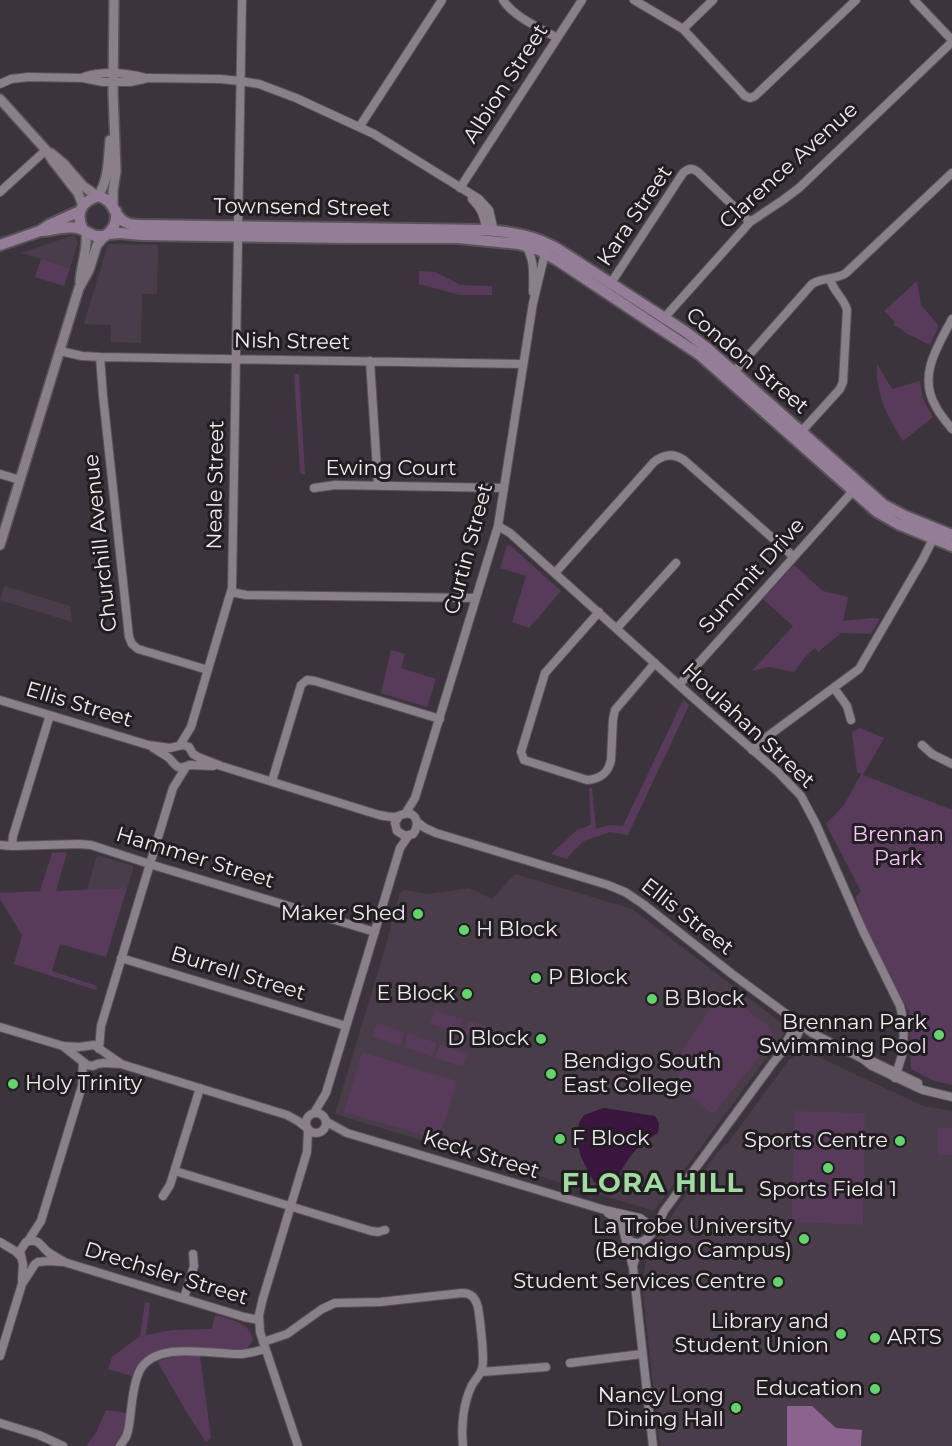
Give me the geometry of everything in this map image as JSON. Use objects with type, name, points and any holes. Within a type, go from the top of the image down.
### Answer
[{"type":"main road","points":[[0,245],[40,231],[70,227],[79,228],[95,236],[106,235],[115,224],[114,209],[105,199],[97,196],[81,208],[40,231]]},
{"type":"main road","points":[[81,208],[79,220],[84,231]]},
{"type":"main road","name":"Townsend Street","points":[[114,209],[124,222],[134,225],[238,232],[356,238],[490,234]]},
{"type":"main road","name":"Townsend Street","points":[[106,235],[238,232]]},
{"type":"main road","points":[[490,234],[528,241],[538,245],[545,253]]},
{"type":"main road","name":"Condon Street","points":[[490,234],[521,234],[545,242],[611,283],[700,355],[731,375],[801,432],[884,505],[952,535]]},
{"type":"main road","name":"Condon Street","points":[[490,234],[545,253],[662,322]]},
{"type":"main road","name":"Condon Street","points":[[731,375],[877,512],[888,519],[952,546]]},
{"type":"street","points":[[114,0],[113,117],[116,171],[113,191],[114,209]]},
{"type":"street","name":"Neale Street","points":[[192,752],[191,728],[231,592],[242,0]]},
{"type":"street","points":[[360,126],[442,0]]},
{"type":"street","points":[[503,0],[515,13],[557,38]]},
{"type":"street","name":"Albion Street","points":[[460,188],[582,0]]},
{"type":"street","points":[[634,0],[683,29],[750,102],[856,0]]},
{"type":"street","points":[[683,29],[713,0]]},
{"type":"street","points":[[914,0],[952,41]]},
{"type":"street","name":"Clarence Avenue","points":[[662,322],[750,222],[799,188],[952,41]]},
{"type":"street","points":[[0,84],[11,79],[25,77],[83,78],[95,74],[113,78],[132,74],[148,78],[240,81],[259,84],[360,126],[479,199],[487,207],[492,218],[490,234]]},
{"type":"street","points":[[0,99],[46,150],[64,164],[83,186],[97,196],[107,176],[113,117]]},
{"type":"street","points":[[0,192],[46,150]]},
{"type":"street","points":[[46,150],[78,193],[81,208]]},
{"type":"street","name":"Kara Street","points":[[611,283],[688,165],[750,222]]},
{"type":"street","points":[[731,375],[812,284],[819,280],[840,277],[846,273],[952,173]]},
{"type":"street","points":[[79,288],[80,270],[86,246],[84,231]]},
{"type":"street","points":[[0,545],[79,288],[97,245],[106,235]]},
{"type":"street","name":"Curtin Street","points":[[526,245],[533,261],[533,303]]},
{"type":"street","name":"Curtin Street","points":[[402,815],[415,798],[498,526],[533,303],[545,253]]},
{"type":"street","points":[[801,432],[840,389],[843,382],[847,310],[845,302],[833,288],[830,279]]},
{"type":"street","points":[[952,319],[932,360],[928,378],[929,391],[934,404],[952,429]]},
{"type":"street","name":"Nish Street","points":[[60,351],[100,357],[523,364]]},
{"type":"street","name":"Churchill Avenue","points":[[100,357],[129,638],[132,644],[141,650],[208,670]]},
{"type":"street","points":[[370,361],[378,485]]},
{"type":"street","points":[[555,573],[654,462],[664,456],[672,455],[684,460],[794,557]]},
{"type":"street","points":[[0,474],[20,480]]},
{"type":"street","name":"Ewing Court","points":[[314,488],[336,485],[378,485],[504,488]]},
{"type":"street","name":"Summit Drive","points":[[679,685],[853,491]]},
{"type":"street","name":"Houlahan Street","points":[[498,526],[510,533],[791,784],[804,801],[863,931],[898,1000],[904,1029],[903,1052],[896,1075]]},
{"type":"street","points":[[752,750],[862,665],[933,539]]},
{"type":"street","points":[[617,628],[676,563]]},
{"type":"street","points":[[231,592],[246,595],[476,598]]},
{"type":"street","points":[[599,612],[545,673],[520,752],[524,760],[587,780],[603,776],[610,766],[615,710],[654,663]]},
{"type":"street","points":[[272,781],[301,685],[307,680],[440,719]]},
{"type":"street","points":[[834,688],[847,706],[851,720]]},
{"type":"street","name":"Ellis Street","points":[[0,699],[148,745],[177,746]]},
{"type":"street","points":[[12,846],[13,836],[50,715]]},
{"type":"street","name":"Neale Street","points":[[177,746],[191,728]]},
{"type":"street","name":"Ellis Street","points":[[148,745],[172,762]]},
{"type":"street","points":[[922,745],[932,754],[952,764]]},
{"type":"street","points":[[173,789],[171,753],[177,746],[186,746],[198,757],[221,766],[379,814],[391,817],[410,814],[416,820],[417,828],[400,848],[326,1093],[325,1128],[307,1152]]},
{"type":"street","points":[[82,1086],[101,1058],[101,1026],[121,958],[173,789],[193,760],[192,752]]},
{"type":"street","points":[[172,762],[179,767],[221,766]]},
{"type":"street","name":"Curtin Street","points":[[415,798],[416,820]]},
{"type":"street","points":[[379,814],[400,834],[411,835]]},
{"type":"street","points":[[400,848],[395,823],[402,815]]},
{"type":"street","name":"Ellis Street","points":[[416,820],[425,828],[435,832],[625,892],[800,1026],[863,1059],[874,1061],[896,1075],[925,1086],[932,1092],[952,1097]]},
{"type":"street","name":"Ellis Street","points":[[411,835],[435,832]]},
{"type":"street","name":"Hammer Street","points":[[0,845],[86,844],[375,932]]},
{"type":"street","name":"Burrell Street","points":[[121,958],[346,1026]]},
{"type":"street","points":[[0,1356],[22,1284],[23,1270],[20,1251],[41,1221],[82,1086],[80,1055],[101,1026]]},
{"type":"street","points":[[633,1268],[642,1242],[659,1222],[664,1211],[782,1052],[792,1044],[799,1034],[800,1026]]},
{"type":"street","points":[[0,1027],[63,1046],[94,1045],[121,1064]]},
{"type":"street","points":[[63,1046],[90,1066],[121,1064],[286,1114],[298,1120],[313,1133],[320,1133]]},
{"type":"street","points":[[163,1196],[175,1171],[200,1088]]},
{"type":"street","points":[[298,1446],[264,1345],[259,1320],[263,1298],[307,1152],[306,1121],[326,1093]]},
{"type":"street","points":[[286,1114],[320,1114],[326,1120]]},
{"type":"street","name":"Keck Street","points":[[326,1120],[347,1133],[638,1218]]},
{"type":"street","name":"Keck Street","points":[[320,1133],[347,1133]]},
{"type":"street","points":[[175,1171],[371,1231],[385,1230]]},
{"type":"street","points":[[605,1210],[620,1224],[633,1268],[653,1446]]},
{"type":"street","points":[[642,1242],[631,1242],[624,1233],[626,1222],[638,1218],[651,1219],[664,1211]]},
{"type":"street","points":[[638,1218],[649,1225],[650,1233]]},
{"type":"street","points":[[22,1284],[36,1263],[43,1258],[41,1221]]},
{"type":"street","points":[[0,1242],[15,1244],[36,1241],[43,1247]]},
{"type":"street","points":[[0,1242],[15,1251],[28,1263],[36,1263]]},
{"type":"street","name":"Drechsler Street","points":[[43,1247],[64,1262]]},
{"type":"street","points":[[184,1298],[194,1266],[193,1254]]},
{"type":"street","name":"Drechsler Street","points":[[36,1263],[64,1262],[259,1320]]},
{"type":"street","points":[[120,1446],[128,1431],[136,1380],[141,1368],[149,1359],[177,1352],[241,1354],[287,1334],[334,1303],[380,1302],[467,1293],[474,1297],[478,1307],[483,1363],[481,1372],[472,1384],[467,1399],[463,1446]]},
{"type":"street","points":[[570,1363],[642,1354]]},
{"type":"street","points":[[481,1372],[546,1367]]},
{"type":"street","points":[[0,1423],[39,1435],[63,1446]]},
{"type":"shaded area","points":[[74,235],[78,243],[70,268],[21,253]]},
{"type":"shaded area","points":[[108,244],[158,245],[157,294],[142,294],[141,343],[111,342],[111,325],[84,324]]},
{"type":"shaded area","points":[[4,586],[70,606],[72,622],[0,600]]},
{"type":"shaded area","points":[[97,855],[134,866],[127,888],[87,890]]},
{"type":"shaded area","name":"Bendigo South East College","points":[[515,874],[632,909],[784,1025],[784,1034],[654,1211],[335,1114],[400,892],[403,890],[429,894],[469,888],[492,899]]},
{"type":"shaded area","name":"La Trobe University (Bendigo Campus)","points":[[810,1053],[923,1106],[952,1111],[952,1446],[660,1446],[642,1285],[647,1254],[713,1158],[727,1144],[789,1060],[795,1056]]},
{"type":"shaded area","points":[[604,1108],[655,1116],[659,1123],[658,1133],[632,1155],[614,1184],[605,1186],[594,1182],[581,1157],[576,1139],[579,1123],[584,1115]]},
{"type":"shaded area","points":[[787,1406],[812,1406],[836,1428],[862,1430],[861,1446],[787,1446]]},
{"type":"green space","points":[[41,259],[70,268],[64,286],[35,277]]},
{"type":"green space","points":[[419,271],[435,272],[461,285],[492,286],[492,295],[460,295],[419,284]]},
{"type":"green space","points":[[917,281],[921,305],[939,326],[930,345],[894,326],[894,321],[884,311]]},
{"type":"green space","points":[[877,364],[892,389],[920,381],[923,399],[933,417],[903,441],[880,395]]},
{"type":"green space","points":[[294,374],[299,374],[305,474],[300,472]]},
{"type":"green space","points":[[507,545],[511,546],[561,591],[529,628],[512,622],[526,576],[500,568]]},
{"type":"green space","points":[[794,565],[823,591],[848,597],[843,621],[880,619],[871,634],[841,633],[818,652],[815,648],[794,672],[769,667],[752,671],[793,626],[763,599]]},
{"type":"green space","points":[[391,650],[405,654],[401,668],[436,679],[427,707],[381,693]]},
{"type":"green space","points":[[683,700],[689,705],[628,835],[610,832],[584,841],[567,859],[551,854],[577,830],[591,825],[589,788],[592,788],[596,829],[609,825],[623,826]]},
{"type":"green space","name":"Brennan Park","points":[[860,728],[884,738],[863,775],[952,810],[952,1085],[934,1081],[911,1069],[909,1012],[868,933],[857,902],[856,896],[861,892],[826,824],[844,805],[861,774],[857,772],[852,732]]},
{"type":"green space","points":[[67,852],[56,891],[127,888],[106,957],[60,944],[52,971],[97,986],[96,990],[14,964],[22,935],[0,899],[0,893],[40,891],[52,853]]},
{"type":"green space","points":[[722,1000],[732,1000],[738,1003],[771,1028],[773,1040],[715,1112],[710,1112],[681,1088],[677,1058],[712,1005]]},
{"type":"green space","points":[[434,1010],[462,1019],[458,1033],[430,1024]]},
{"type":"green space","points":[[468,1021],[497,1029],[492,1044],[464,1035]]},
{"type":"green space","points":[[377,1023],[405,1032],[400,1046],[372,1037]]},
{"type":"green space","points":[[408,1033],[437,1043],[432,1057],[404,1047]]},
{"type":"green space","points":[[440,1044],[468,1054],[463,1067],[435,1058]]},
{"type":"green space","points":[[362,1052],[457,1081],[439,1140],[344,1112]]},
{"type":"green space","name":"Sports Field 1","points":[[795,1111],[865,1113],[863,1225],[791,1222]]},
{"type":"green space","points":[[938,1128],[952,1128],[952,1155],[937,1155]]},
{"type":"green space","points":[[145,1302],[150,1303],[146,1335],[173,1330],[212,1329],[215,1315],[244,1326],[253,1340],[245,1349],[165,1350],[151,1355],[140,1363],[132,1376],[108,1369],[112,1357],[140,1336]]},
{"type":"green space","points":[[181,1355],[200,1356],[211,1438],[206,1442],[157,1361]]},
{"type":"green space","points":[[106,1410],[127,1413],[121,1438],[115,1446],[86,1446],[96,1433]]},
{"type":"place","name":"Maker Shed","points":[[418,914]]},
{"type":"place","name":"H Block","points":[[464,930]]},
{"type":"place","name":"P Block","points":[[536,978]]},
{"type":"place","name":"E Block","points":[[467,994]]},
{"type":"place","name":"B Block","points":[[652,999]]},
{"type":"place","name":"Brennan Park Swimming Pool","points":[[939,1035]]},
{"type":"place","name":"D Block","points":[[541,1039]]},
{"type":"place","name":"Bendigo South East College","points":[[551,1074]]},
{"type":"place","name":"Holy Trinity","points":[[13,1084]]},
{"type":"place","name":"F Block","points":[[560,1139]]},
{"type":"place","name":"Sports Centre","points":[[900,1141]]},
{"type":"place","name":"Sports Field 1","points":[[828,1168]]},
{"type":"place","name":"La Trobe University (Bendigo Campus)","points":[[804,1239]]},
{"type":"place","name":"Student Services Centre","points":[[778,1282]]},
{"type":"place","name":"Library and Student Union","points":[[841,1334]]},
{"type":"place","name":"ARTS","points":[[875,1338]]},
{"type":"place","name":"Education","points":[[875,1389]]},
{"type":"place","name":"Nancy Long Dining Hall","points":[[736,1408]]},
{"type":"district","name":"FLORA HILL","points":[[653,1184]]}]
